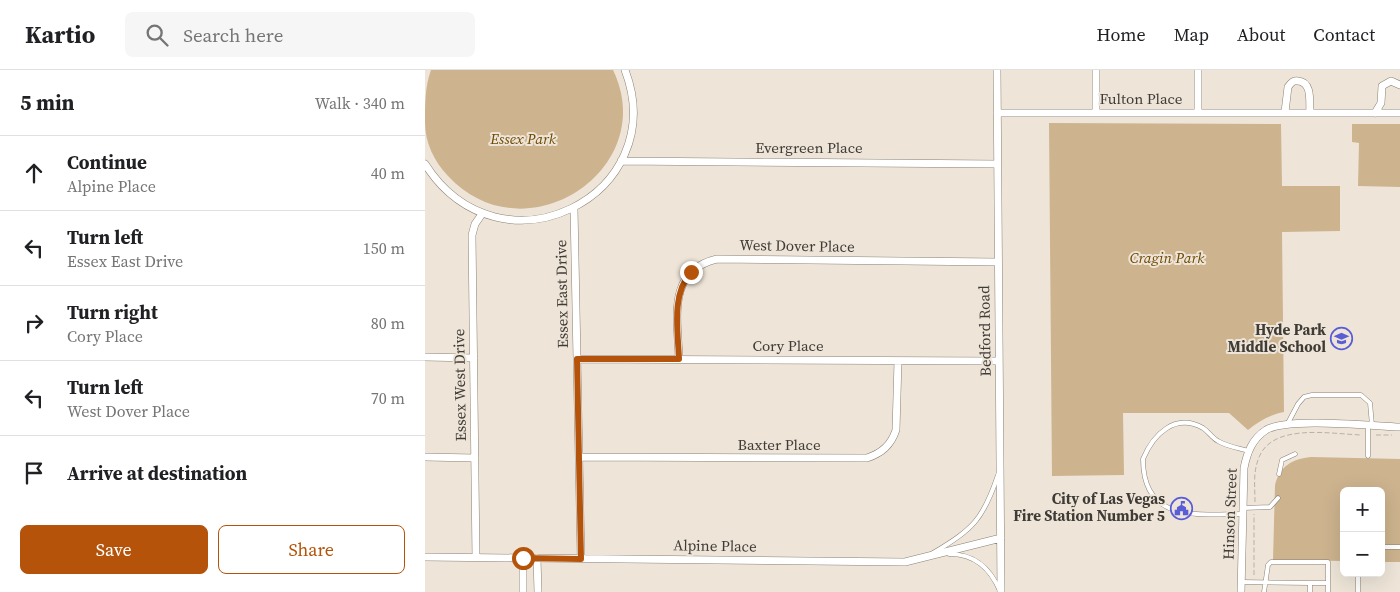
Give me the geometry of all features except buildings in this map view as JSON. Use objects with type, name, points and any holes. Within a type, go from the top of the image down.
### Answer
[{"type":"street","points":[[425,164],[435,180],[452,196],[482,214],[523,221],[549,218],[574,208],[593,196],[609,180],[629,142],[633,122],[633,101],[625,70]]},
{"type":"street","name":"Bedford Road","points":[[997,70],[1001,592]]},
{"type":"street","points":[[1096,70],[1096,113]]},
{"type":"street","points":[[1198,70],[1199,112]]},
{"type":"street","points":[[1285,112],[1288,87],[1295,81],[1299,81],[1305,83],[1308,88],[1310,113]]},
{"type":"street","points":[[1375,112],[1381,103],[1381,92],[1384,84],[1391,81],[1400,85]]},
{"type":"street","name":"Fulton Place","points":[[997,113],[1400,113]]},
{"type":"street","name":"Evergreen Place","points":[[621,160],[997,164]]},
{"type":"street","name":"Essex East Drive","points":[[574,208],[581,559]]},
{"type":"street","name":"Essex West Drive","points":[[476,558],[472,236],[475,224],[482,214]]},
{"type":"street","name":"West Dover Place","points":[[679,359],[680,289],[691,272],[706,262],[717,259],[998,262]]},
{"type":"street","points":[[425,357],[474,358]]},
{"type":"street","name":"Cory Place","points":[[577,359],[999,361]]},
{"type":"street","name":"Baxter Place","points":[[579,457],[867,458],[884,450],[893,439],[897,430],[898,361]]},
{"type":"street","name":"Hinson Street","points":[[1241,592],[1244,468],[1248,451],[1257,437],[1267,429],[1288,423],[1400,427]]},
{"type":"street","points":[[425,457],[475,458]]},
{"type":"street","name":"Alpine Place","points":[[425,557],[905,562],[925,558],[965,545],[1001,538]]},
{"type":"street","points":[[523,558],[523,592]]},
{"type":"street","points":[[537,558],[538,592]]},
{"type":"lane","points":[[1288,423],[1304,397],[1312,395],[1361,396],[1370,402],[1368,456]]},
{"type":"lane","points":[[1248,451],[1217,441],[1204,429],[1184,423],[1174,424],[1159,432],[1143,459],[1150,491],[1172,510],[1183,514],[1243,511],[1269,507],[1278,498]]},
{"type":"lane","points":[[1279,474],[1282,460],[1295,454]]},
{"type":"lane","points":[[925,558],[960,538],[978,518],[990,499],[1001,467]]},
{"type":"lane","points":[[1385,547],[1400,547]]},
{"type":"lane","points":[[925,558],[951,554],[966,555],[986,567],[1001,592]]},
{"type":"lane","points":[[1265,592],[1265,582],[1271,562],[1329,562],[1328,592]]},
{"type":"lane","points":[[1357,592],[1358,577]]},
{"type":"lane","points":[[1241,582],[1328,583]]},
{"type":"lane","points":[[1310,583],[1310,592]]},
{"type":"path","points":[[1253,582],[1255,470],[1258,458],[1269,442],[1290,434],[1392,435]]},
{"type":"green space","name":"Essex Park","points":[[431,70],[613,70],[623,106],[618,140],[602,169],[577,191],[547,205],[513,208],[479,199],[448,176],[438,164],[429,144],[425,130],[425,109],[426,89]]},
{"type":"green space","name":"Cragin Park","points":[[1049,123],[1281,124],[1282,186],[1340,186],[1340,231],[1282,232],[1284,412],[1265,419],[1248,430],[1229,413],[1123,413],[1124,475],[1052,476]]},
{"type":"green space","points":[[1352,124],[1400,124],[1400,187],[1358,186],[1359,143],[1352,142]]},
{"type":"green space","points":[[1311,457],[1400,459],[1400,562],[1385,562],[1385,487],[1340,487],[1340,561],[1273,560],[1275,485],[1277,478],[1284,468],[1298,460]]},
{"type":"place","name":"Hyde Park Middle School","points":[[1342,339]]},
{"type":"place","name":"City of Las Vegas Fire Station Number 5","points":[[1181,508]]},
{"type":"route","points":[[523,558],[581,559],[577,359],[679,359],[678,300],[680,289],[691,272]]}]
